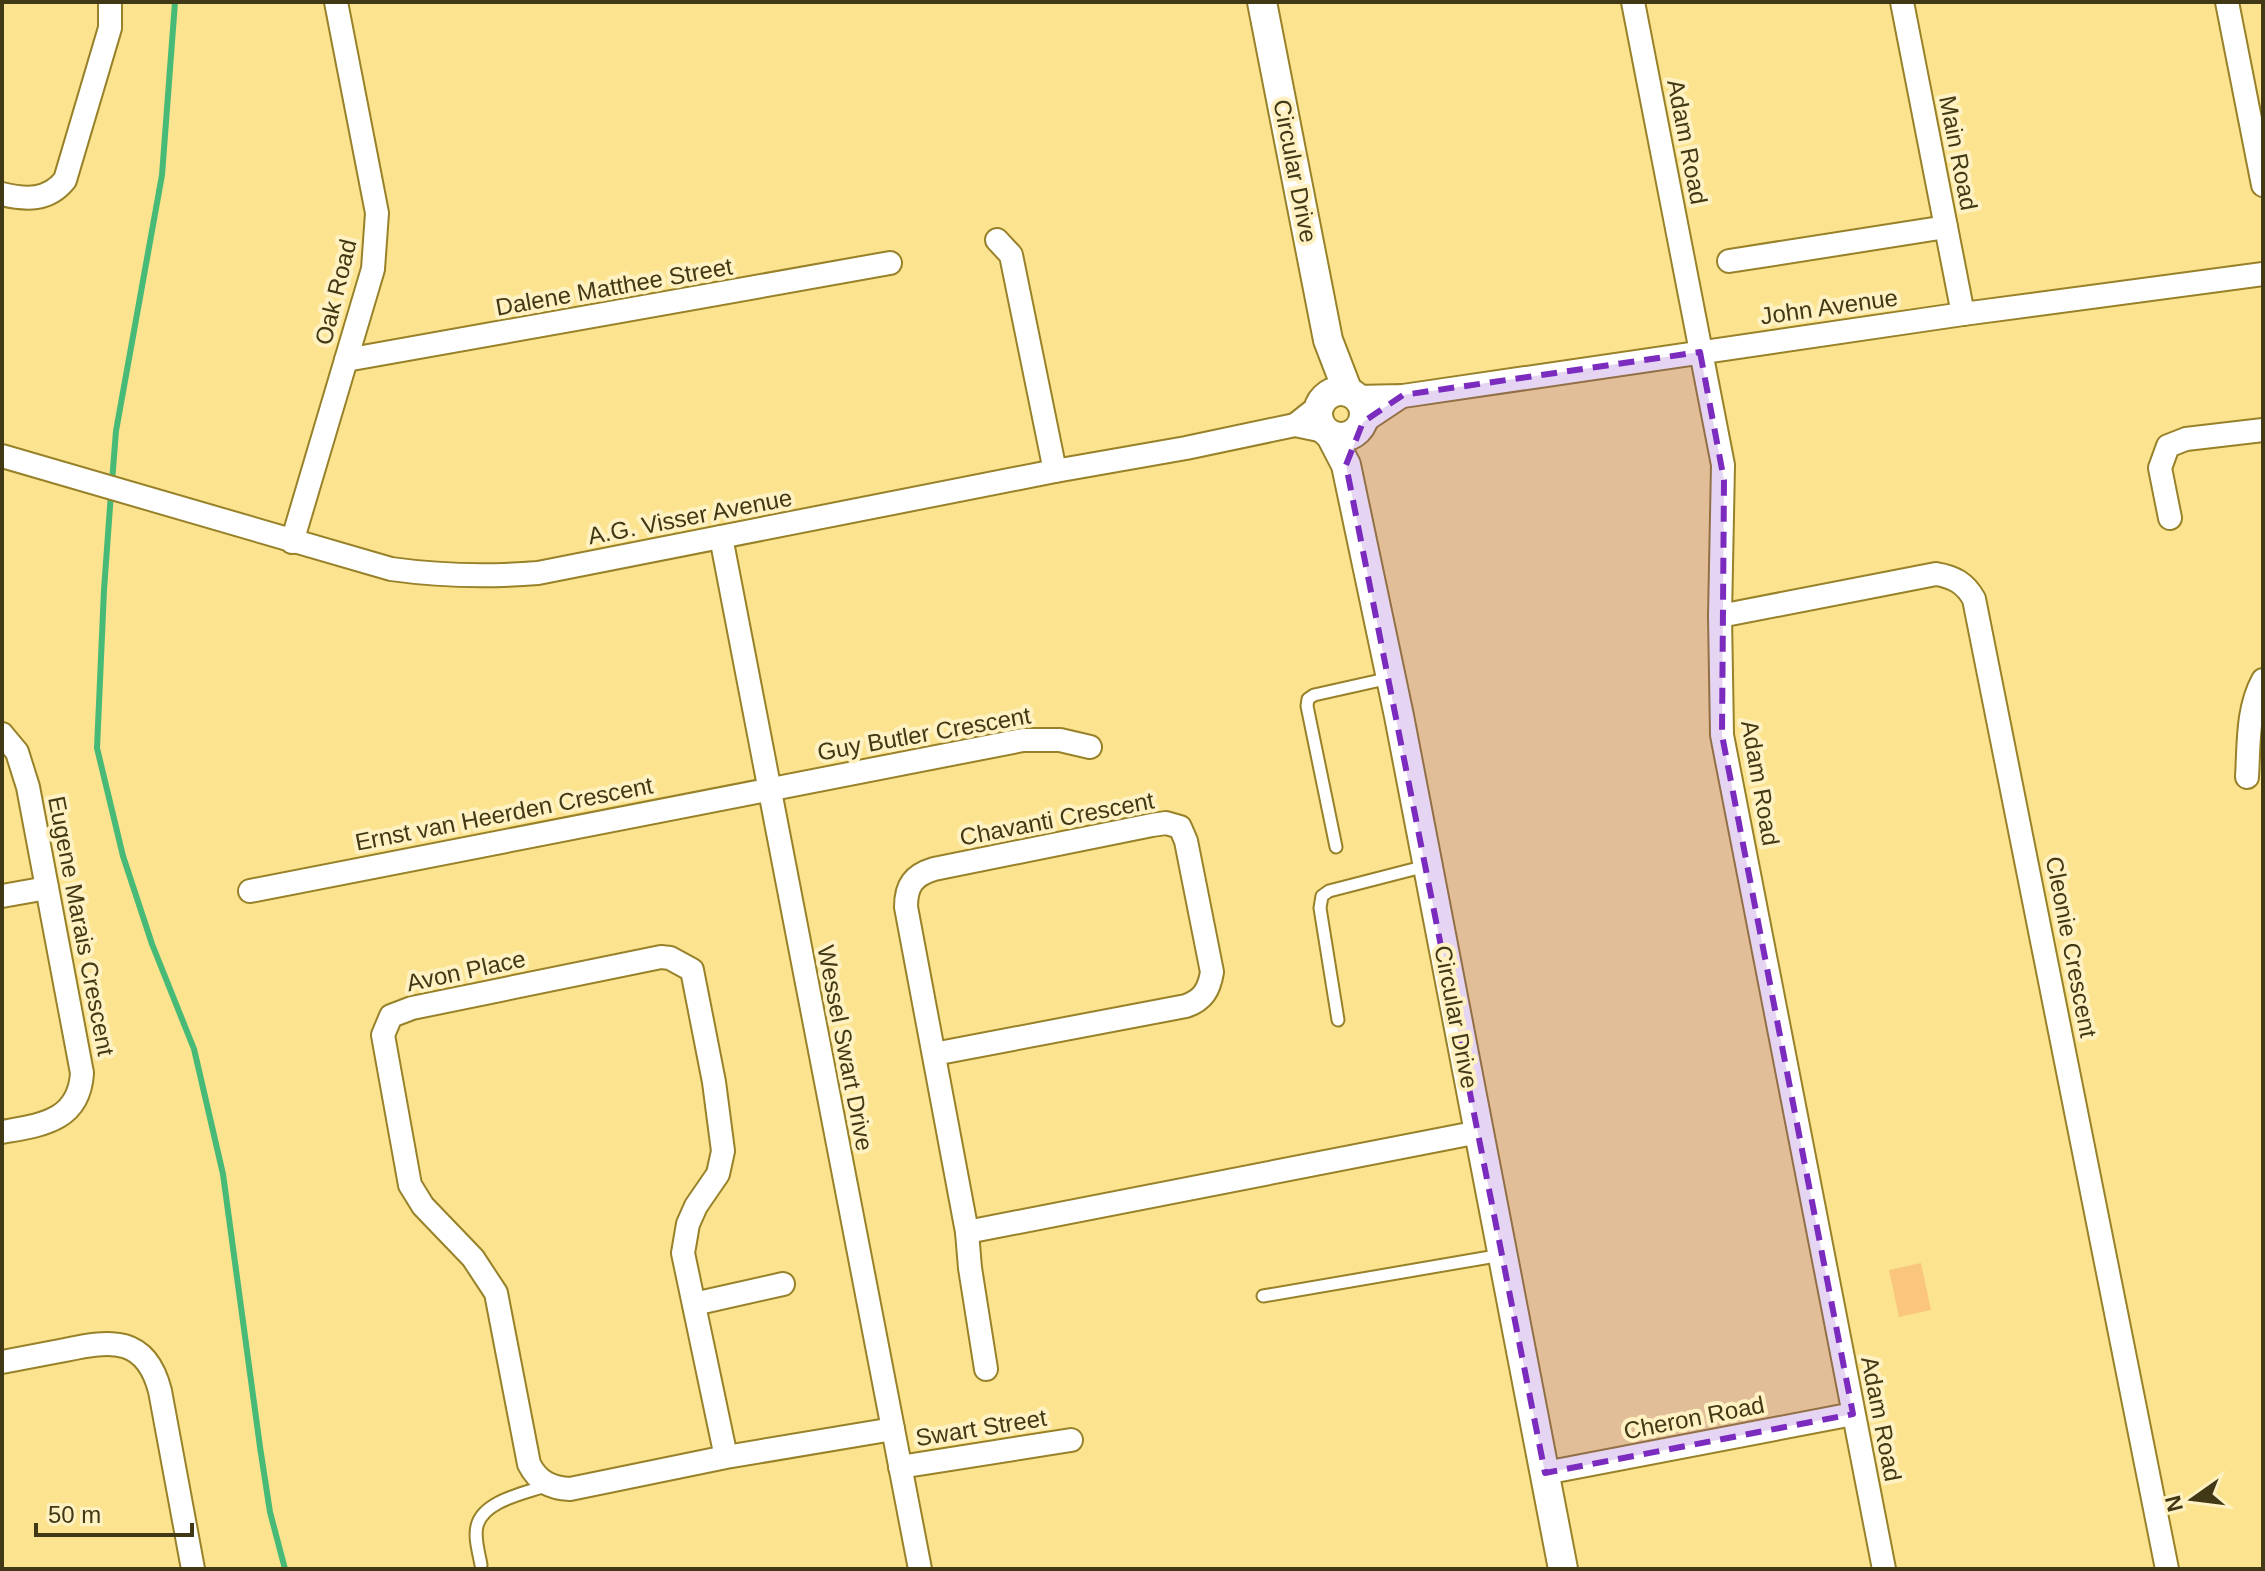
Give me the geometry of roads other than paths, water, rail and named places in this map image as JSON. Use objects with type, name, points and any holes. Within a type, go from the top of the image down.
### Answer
[{"type":"street","points":[[2,194],[31,199],[50,194],[65,180],[110,28],[110,2]]},
{"type":"street","name":"Oak Road","points":[[292,542],[373,269],[377,213],[336,2]]},
{"type":"street","name":"Circular Drive","points":[[1262,2],[1328,340],[1346,465],[1391,678],[1563,1569]]},
{"type":"street","name":"Adam Road","points":[[1633,2],[1700,352],[1720,439],[1724,480],[1720,616],[1723,743],[1884,1569]]},
{"type":"street","name":"Main Road","points":[[1902,2],[1963,314]]},
{"type":"street","points":[[2227,2],[2263,185]]},
{"type":"street","points":[[1729,261],[1946,227]]},
{"type":"street","points":[[997,240],[1011,255],[1055,471]]},
{"type":"street","name":"Dalene Matthee Street","points":[[346,360],[890,263]]},
{"type":"street","name":"John Avenue","points":[[1340,414],[1403,396],[1963,314],[2263,274]]},
{"type":"street","name":"A.G. Visser Avenue","points":[[2,456],[391,569],[445,576],[491,576],[538,573],[1186,448],[1340,414]]},
{"type":"street","points":[[2170,518],[2160,468],[2168,446],[2186,439],[2263,430]]},
{"type":"street","name":"Wessel Swart Drive","points":[[721,537],[920,1569]]},
{"type":"street","name":"Cleonie Crescent","points":[[1720,616],[1936,574],[1954,578],[1974,599],[2167,1569]]},
{"type":"street","points":[[2247,777],[2251,716],[2256,693],[2263,680]]},
{"type":"street","name":"Eugene Marais Crescent","points":[[2,734],[14,747],[21,762],[81,1066],[81,1081],[72,1105],[56,1119],[2,1132]]},
{"type":"street","name":"Guy Butler Crescent","points":[[768,788],[1023,740],[1060,740],[1090,747]]},
{"type":"street","name":"Ernst van Heerden Crescent","points":[[250,891],[768,788]]},
{"type":"street","name":"Chavanti Crescent","points":[[934,1054],[1186,1006],[1199,1000],[1209,988],[1212,972],[1189,853],[1180,827],[1166,823],[1152,825],[919,875],[909,888],[906,907],[967,1232],[986,1369]]},
{"type":"street","points":[[2,896],[47,888]]},
{"type":"street","name":"Avon Place","points":[[549,1485],[537,1477],[529,1464],[493,1286],[473,1258],[423,1206],[410,1185],[383,1035],[391,1016],[412,1008],[661,957],[688,966],[695,977],[723,1142],[718,1174],[696,1206],[685,1234],[683,1253],[726,1457]]},
{"type":"street","points":[[967,1232],[1479,1132]]},
{"type":"street","points":[[694,1304],[783,1284]]},
{"type":"street","points":[[2,1362],[110,1343],[129,1347],[145,1358],[160,1391],[193,1569]]},
{"type":"street","name":"Cheron Road","points":[[1545,1473],[1853,1414]]},
{"type":"street","points":[[549,1485],[570,1489],[726,1457],[893,1429]]},
{"type":"street","name":"Swart Street","points":[[900,1467],[1071,1440]]},
{"type":"lane","points":[[1336,847],[1308,699],[1314,695],[1391,678]]},
{"type":"lane","points":[[1338,1020],[1320,908],[1322,896],[1329,891],[1427,866]]},
{"type":"lane","points":[[1263,1296],[1502,1255]]},
{"type":"lane","points":[[481,1565],[476,1533],[485,1512],[549,1485]]},
{"type":"waterway","points":[[112,482],[116,431],[162,175],[175,2]]},
{"type":"waterway","points":[[111,493],[97,748],[123,856],[152,944],[194,1049],[223,1174],[270,1512],[285,1569]]}]
